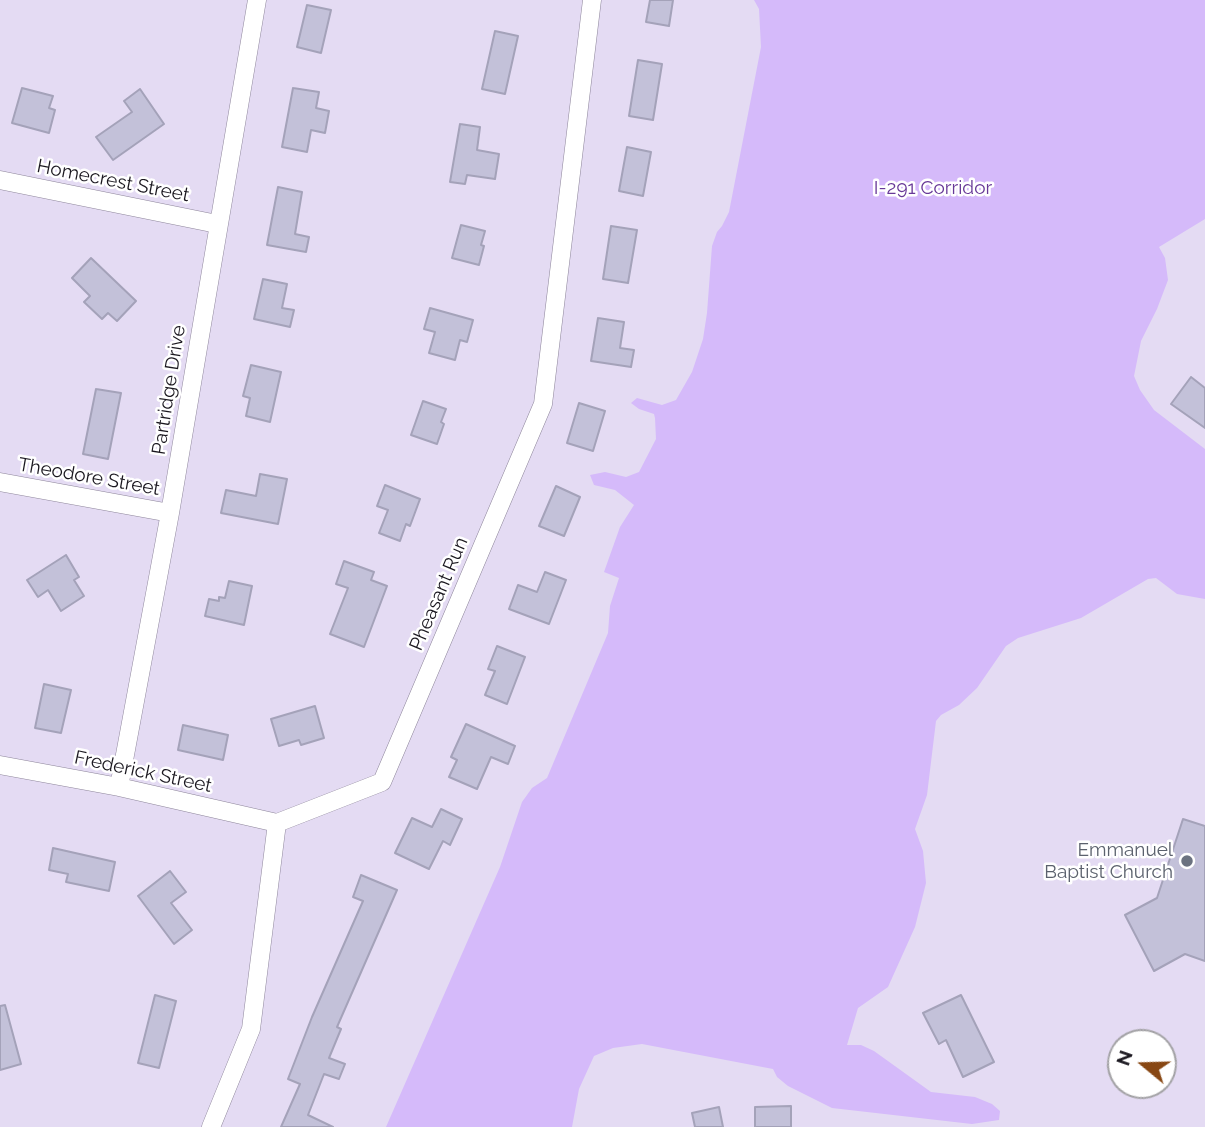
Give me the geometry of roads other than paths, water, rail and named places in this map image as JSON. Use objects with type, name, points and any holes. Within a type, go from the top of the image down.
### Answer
[{"type":"street","name":"Partridge Drive","points":[[118,787],[170,513],[257,0]]},
{"type":"street","name":"Pheasant Run","points":[[276,823],[382,782],[543,404],[592,0]]},
{"type":"street","name":"Homecrest Street","points":[[0,180],[217,224]]},
{"type":"street","name":"Theodore Street","points":[[0,482],[170,513]]},
{"type":"street","name":"Frederick Street","points":[[0,765],[118,787],[276,823]]},
{"type":"street","points":[[211,1127],[251,1029],[276,823]]},
{"type":"place","name":"Emmanuel Baptist Church","points":[[1187,861]]},
{"type":"park label","name":"I-291 Corridor","points":[[933,188]]}]
